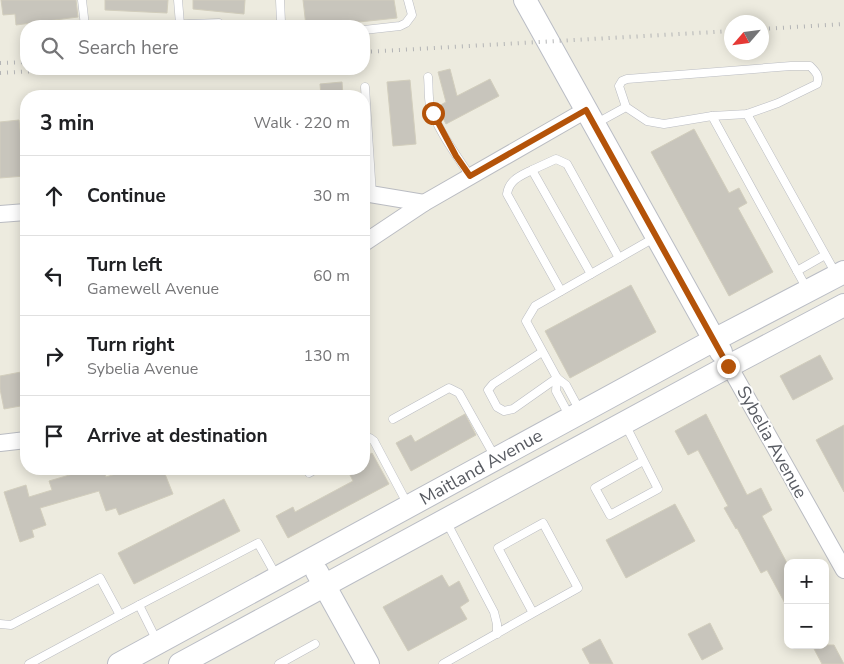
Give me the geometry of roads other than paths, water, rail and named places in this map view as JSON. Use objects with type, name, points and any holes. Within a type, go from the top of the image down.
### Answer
[{"type":"main road","name":"Sybelia Avenue","points":[[525,0],[728,366]]},
{"type":"main road","name":"Maitland Avenue","points":[[119,664],[714,340],[840,274]]},
{"type":"main road","name":"Maitland Avenue","points":[[180,664],[205,654],[324,586],[624,422],[844,305]]},
{"type":"main road","points":[[310,560],[368,664]]},
{"type":"street","points":[[370,239],[424,203],[470,176],[590,118]]},
{"type":"street","points":[[370,194],[424,203]]},
{"type":"street","points":[[0,214],[20,212]]},
{"type":"street","name":"Sybelia Avenue","points":[[728,366],[844,570]]},
{"type":"street","points":[[0,443],[20,441]]},
{"type":"lane","points":[[82,0],[84,20]]},
{"type":"lane","points":[[178,0],[180,20]]},
{"type":"lane","points":[[280,0],[281,20]]},
{"type":"lane","points":[[370,29],[400,26],[406,23],[412,15],[408,0]]},
{"type":"lane","points":[[792,66],[810,66],[817,73],[819,79],[817,84],[778,103],[747,114],[712,116],[664,124],[647,121],[626,107],[619,86],[622,80],[627,79],[792,66]]},
{"type":"lane","points":[[428,77],[430,103],[433,113],[456,156],[470,176]]},
{"type":"lane","points":[[590,118],[626,107]]},
{"type":"lane","points":[[747,114],[825,256],[840,274]]},
{"type":"lane","points":[[712,116],[808,291]]},
{"type":"lane","points":[[561,291],[507,194],[508,187],[512,181],[556,159],[567,164],[619,258]]},
{"type":"lane","points":[[532,170],[591,274]]},
{"type":"lane","points":[[576,415],[566,385],[556,378],[526,321],[535,306],[657,237]]},
{"type":"lane","points":[[797,271],[825,256]]},
{"type":"lane","points":[[542,352],[493,384],[488,390],[497,407],[504,411],[513,410],[556,378]]},
{"type":"lane","points":[[556,378],[556,391],[576,415]]},
{"type":"lane","points":[[393,419],[449,388],[459,393],[496,459]]},
{"type":"lane","points":[[624,422],[658,489],[610,515],[595,488],[643,461]]},
{"type":"lane","points":[[370,438],[374,441],[409,506]]},
{"type":"lane","points":[[445,520],[494,612],[497,634]]},
{"type":"lane","points":[[443,664],[578,588],[543,523],[498,548],[533,613]]},
{"type":"lane","points":[[29,664],[258,543],[278,578]]},
{"type":"lane","points":[[0,624],[11,625],[100,578],[120,615]]},
{"type":"lane","points":[[139,605],[158,643]]},
{"type":"lane","points":[[279,664],[315,644]]},
{"type":"railway","points":[[769,29],[844,24]]},
{"type":"railway","points":[[370,52],[724,31]]},
{"type":"railway","points":[[0,63],[20,62]]},
{"type":"railway","points":[[0,73],[20,72]]}]
